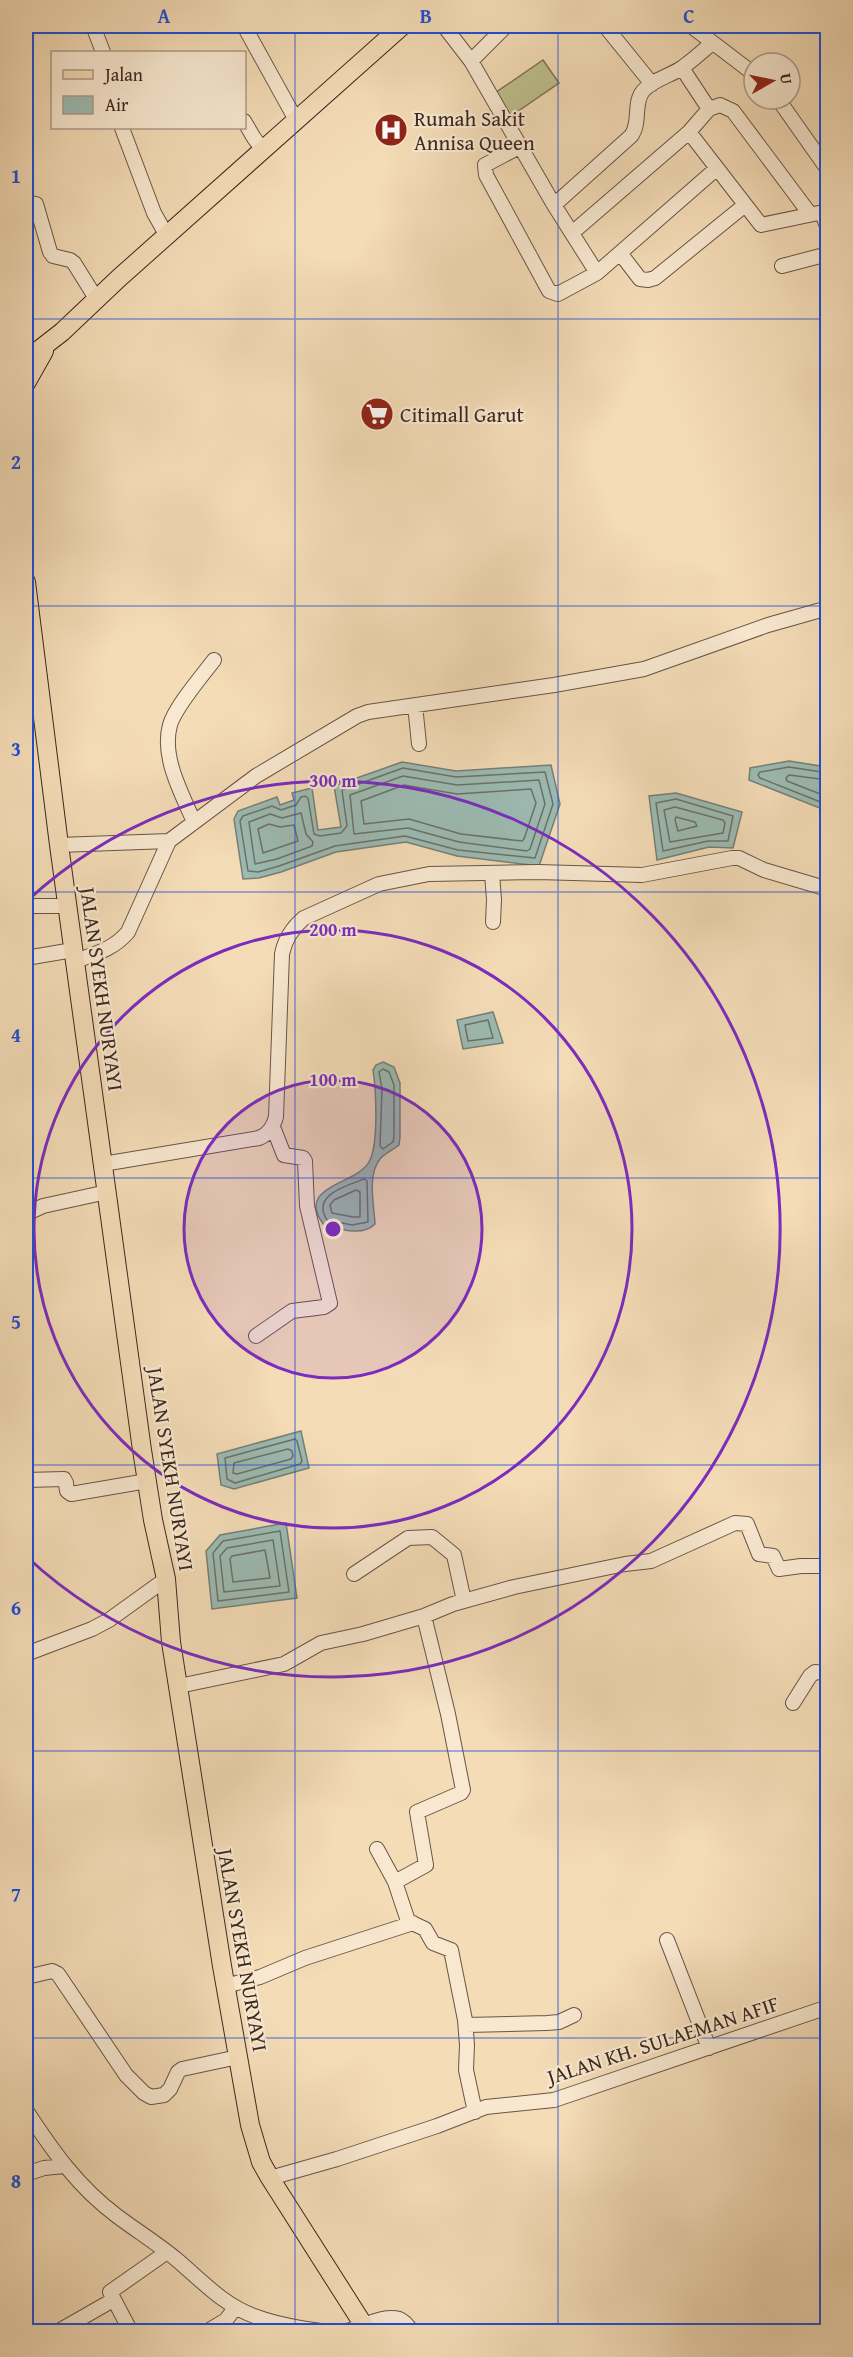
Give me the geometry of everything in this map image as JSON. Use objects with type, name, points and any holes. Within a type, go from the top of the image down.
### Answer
[{"type":"main road","points":[[26,360],[48,344],[402,26]]},
{"type":"main road","points":[[26,383],[48,344]]},
{"type":"main road","name":"JALAN SYEKH NURYAYI","points":[[26,582],[33,696],[68,906],[147,1481],[166,1579],[171,1642],[225,1986],[255,2146],[270,2178],[366,2329]]},
{"type":"street","points":[[93,26],[103,51]]},
{"type":"street","points":[[244,26],[296,120]]},
{"type":"street","points":[[444,26],[471,61],[519,147],[597,273]]},
{"type":"street","points":[[471,61],[506,26]]},
{"type":"street","points":[[605,26],[652,84]]},
{"type":"street","points":[[691,26],[742,65]]},
{"type":"street","points":[[554,205],[631,136],[635,130],[640,96],[644,90],[682,69],[712,43]]},
{"type":"street","points":[[682,69],[709,109]]},
{"type":"street","points":[[572,233],[689,132],[709,109],[720,105],[733,111],[820,213],[828,229]]},
{"type":"street","points":[[786,111],[828,170]]},
{"type":"street","points":[[246,124],[263,150]]},
{"type":"street","points":[[122,129],[154,213],[167,236]]},
{"type":"street","points":[[689,132],[760,225],[820,213]]},
{"type":"street","points":[[519,147],[485,165],[486,174],[549,291],[558,294],[597,273],[716,169]]},
{"type":"street","points":[[26,202],[36,204],[53,256],[74,263],[97,300]]},
{"type":"street","points":[[620,254],[640,279],[655,278],[745,205]]},
{"type":"street","points":[[783,266],[828,254]]},
{"type":"street","points":[[26,958],[104,951],[121,940],[128,932],[169,841],[256,776],[357,716],[368,712],[554,685],[644,669],[768,625],[828,608]]},
{"type":"street","points":[[194,822],[175,775],[169,734],[174,715],[214,660]]},
{"type":"street","points":[[415,705],[419,744]]},
{"type":"street","points":[[59,845],[169,841]]},
{"type":"street","points":[[103,1164],[259,1138],[273,1127],[276,1117],[284,943],[298,924],[313,914],[379,884],[429,874],[574,872],[642,875],[739,858],[764,870],[828,890]]},
{"type":"street","points":[[492,873],[494,900],[492,922]]},
{"type":"street","points":[[26,906],[68,906]]},
{"type":"street","points":[[256,1336],[292,1311],[324,1307],[330,1302],[307,1206],[305,1161],[303,1158],[284,1155],[273,1127]]},
{"type":"street","points":[[26,1214],[43,1206],[107,1192]]},
{"type":"street","points":[[26,1480],[64,1479],[68,1493],[71,1494],[147,1481]]},
{"type":"street","points":[[179,1686],[284,1664],[321,1643],[363,1634],[521,1585],[651,1561],[735,1523],[747,1524],[760,1555],[773,1556],[779,1569],[828,1566]]},
{"type":"street","points":[[354,1574],[404,1539],[432,1537],[454,1555],[464,1601]]},
{"type":"street","points":[[26,1654],[92,1629],[109,1620],[166,1579]]},
{"type":"street","points":[[395,1882],[426,1865],[417,1812],[463,1790],[448,1714],[424,1616]]},
{"type":"street","points":[[793,1703],[810,1676],[815,1672],[828,1673]]},
{"type":"street","points":[[377,1849],[395,1882],[408,1921],[426,1930],[433,1942],[451,1950],[466,2025],[468,2045],[466,2070],[475,2112]]},
{"type":"street","points":[[225,1986],[260,1977],[305,1958],[413,1923]]},
{"type":"street","points":[[667,1940],[709,2048]]},
{"type":"street","points":[[26,1979],[52,1971],[58,1974],[126,2075],[151,2097],[164,2095],[182,2069],[238,2057]]},
{"type":"street","name":"JALAN KH. SULAEMAN AFIF","points":[[270,2178],[337,2159],[486,2107],[554,2100],[828,2007]]},
{"type":"street","points":[[466,2025],[559,2022],[574,2015]]},
{"type":"street","points":[[26,2110],[55,2167],[164,2255],[231,2314],[300,2328],[341,2331],[366,2329],[397,2319],[412,2331]]},
{"type":"street","points":[[26,2174],[55,2167]]},
{"type":"street","points":[[131,2331],[110,2295],[112,2291],[164,2255]]},
{"type":"street","points":[[57,2331],[113,2300]]},
{"type":"street","points":[[206,2331],[231,2314]]},
{"type":"green space","points":[[543,60],[559,83],[511,116],[495,93]]},
{"type":"water","points":[[789,761],[827,767],[827,811],[749,780],[750,768]]},
{"type":"water","points":[[402,762],[456,771],[551,765],[560,804],[539,866],[457,856],[406,842],[336,852],[281,872],[259,878],[243,879],[234,819],[238,811],[277,797],[280,805],[294,800],[292,793],[312,788],[318,830],[341,827],[334,786]]},
{"type":"water","points":[[676,793],[742,812],[733,848],[709,847],[657,860],[649,796]]},
{"type":"water","points":[[493,1012],[503,1043],[463,1049],[457,1020]]},
{"type":"water","points":[[383,1062],[394,1067],[400,1083],[400,1137],[399,1145],[384,1155],[376,1166],[372,1182],[375,1224],[370,1228],[357,1231],[324,1225],[317,1212],[317,1202],[322,1194],[362,1170],[372,1154],[376,1117],[373,1070],[376,1065]]},
{"type":"water","points":[[301,1431],[309,1468],[234,1489],[221,1485],[217,1454]]},
{"type":"water","points":[[286,1523],[297,1598],[212,1609],[206,1551],[220,1535]]},
{"type":"place","name":"Rumah Sakit Annisa Queen","points":[[391,130]]},
{"type":"place","name":"Citimall Garut","points":[[377,414]]}]
